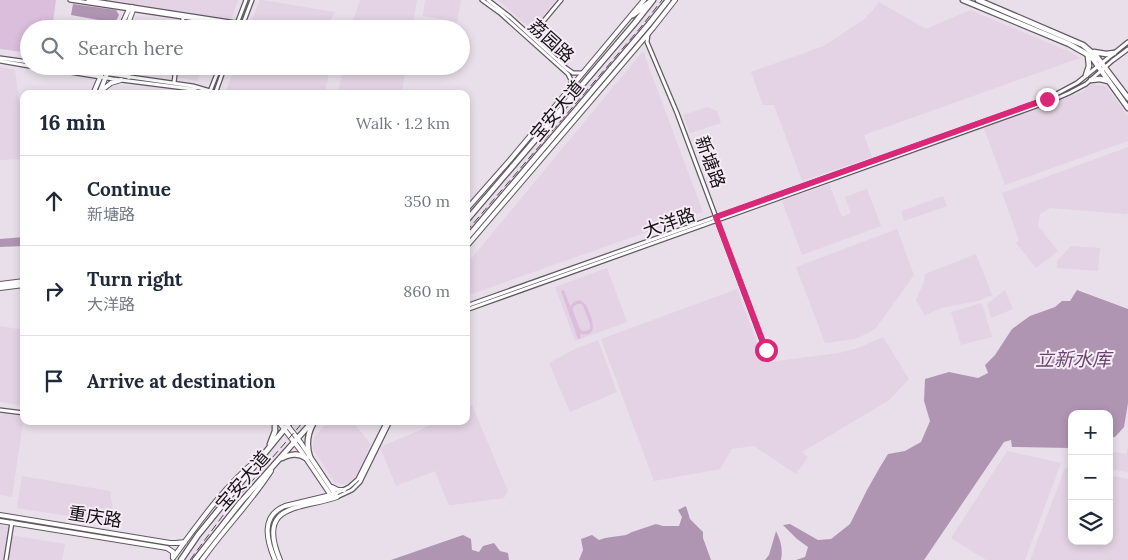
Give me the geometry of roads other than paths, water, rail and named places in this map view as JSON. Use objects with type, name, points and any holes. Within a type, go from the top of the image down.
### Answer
[{"type":"main road","points":[[470,205],[644,0]]},
{"type":"main road","points":[[633,14],[652,0]]},
{"type":"main road","name":"宝安大道","points":[[470,216],[634,24],[652,0]]},
{"type":"main road","name":"宝安大道","points":[[470,234],[668,0]]},
{"type":"main road","points":[[470,242],[675,0]]},
{"type":"main road","points":[[964,0],[973,2],[1069,44],[1085,53],[1101,66],[1128,98]]},
{"type":"main road","points":[[978,0],[1077,41],[1092,51],[1104,54],[1114,53]]},
{"type":"main road","points":[[983,0],[988,4]]},
{"type":"main road","points":[[125,20],[131,9]]},
{"type":"main road","points":[[128,20],[131,9]]},
{"type":"main road","points":[[1092,51],[1128,108]]},
{"type":"main road","points":[[1085,53],[1089,63],[1089,71],[1086,75]]},
{"type":"main road","points":[[95,90],[101,75]]},
{"type":"main road","points":[[124,75],[129,77]]},
{"type":"main road","points":[[101,90],[106,76]]},
{"type":"main road","points":[[1091,80],[1101,79],[1110,82]]},
{"type":"main road","points":[[103,90],[107,85],[121,80]]},
{"type":"main road","points":[[0,284],[20,282]]},
{"type":"main road","points":[[0,288],[20,286]]},
{"type":"main road","points":[[267,450],[276,425]]},
{"type":"main road","name":"宝安大道","points":[[180,560],[286,425]]},
{"type":"main road","points":[[288,425],[323,484],[334,496]]},
{"type":"main road","name":"宝安大道","points":[[195,560],[221,526],[310,425]]},
{"type":"main road","points":[[308,458],[308,439],[312,425]]},
{"type":"main road","points":[[173,559],[241,473],[263,454]]},
{"type":"main road","points":[[279,460],[293,455],[308,458],[329,485],[334,496]]},
{"type":"main road","points":[[202,560],[225,529],[258,491],[274,465]]},
{"type":"main road","points":[[320,498],[324,491],[323,484]]},
{"type":"main road","points":[[329,485],[344,490]]},
{"type":"main road","points":[[275,560],[267,533],[273,515],[285,506],[334,496]]},
{"type":"main road","points":[[280,560],[273,539],[274,526],[279,516],[288,510],[334,496]]},
{"type":"main road","name":"重庆路","points":[[0,515],[147,542],[169,548],[173,552],[173,559]]},
{"type":"main road","name":"重庆路","points":[[0,520],[147,542],[185,542]]},
{"type":"street","points":[[70,0],[204,20]]},
{"type":"street","points":[[88,0],[131,9]]},
{"type":"street","points":[[238,20],[246,0]]},
{"type":"street","points":[[244,20],[252,0]]},
{"type":"street","name":"荔园路","points":[[482,0],[500,13],[565,71],[570,76],[571,87]]},
{"type":"street","name":"荔园路","points":[[488,0],[570,71],[576,74],[583,73]]},
{"type":"street","points":[[530,36],[560,0]]},
{"type":"street","points":[[183,16],[183,20]]},
{"type":"street","name":"新塘路","points":[[648,34],[647,42],[677,113],[766,350],[770,356]]},
{"type":"street","points":[[1101,66],[1128,42]]},
{"type":"street","points":[[1101,66],[1128,48]]},
{"type":"street","points":[[0,60],[20,63]]},
{"type":"street","name":"大洋路","points":[[716,219],[1047,99],[1073,86],[1101,66]]},
{"type":"street","name":"大洋路","points":[[470,307],[1053,100],[1074,91],[1091,80],[1101,66]]},
{"type":"street","points":[[101,75],[121,80],[192,89],[197,88]]},
{"type":"street","points":[[174,83],[175,75]]},
{"type":"street","points":[[211,90],[217,75]]},
{"type":"street","points":[[216,90],[222,75]]},
{"type":"street","points":[[106,76],[174,83],[202,90]]},
{"type":"street","points":[[0,410],[20,412]]},
{"type":"street","points":[[334,496],[351,486],[358,479],[386,425]]},
{"type":"street","points":[[334,496],[352,490],[360,482],[386,425]]},
{"type":"street","points":[[6,560],[12,522]]},
{"type":"water","points":[[20,237],[20,246],[0,247],[0,239]]},
{"type":"water","name":"立新水库","points":[[1077,290],[1128,309],[1128,403],[1124,427],[1115,437],[1113,437],[1113,410],[1068,410],[1068,448],[1012,447],[1011,440],[1004,442],[924,560],[796,560],[805,557],[808,547],[783,525],[790,524],[818,540],[831,539],[850,524],[888,454],[905,451],[921,442],[930,421],[924,401],[925,379],[949,372],[978,378],[988,373],[985,365],[995,355],[1012,329],[1030,316],[1055,307],[1062,301],[1070,301]]},
{"type":"water","points":[[686,506],[690,519],[703,532],[703,538],[711,560],[579,560],[583,550],[581,539],[592,535],[599,540],[626,535],[656,524],[679,526],[682,517],[678,510]]},
{"type":"water","points":[[776,531],[781,545],[781,560],[765,560],[769,555]]},
{"type":"water","points":[[463,535],[471,539],[472,550],[479,552],[483,546],[494,543],[500,551],[508,553],[509,560],[391,560]]},
{"type":"railway","points":[[470,227],[662,0]]},
{"type":"railway","points":[[190,560],[227,510],[301,425]]}]
